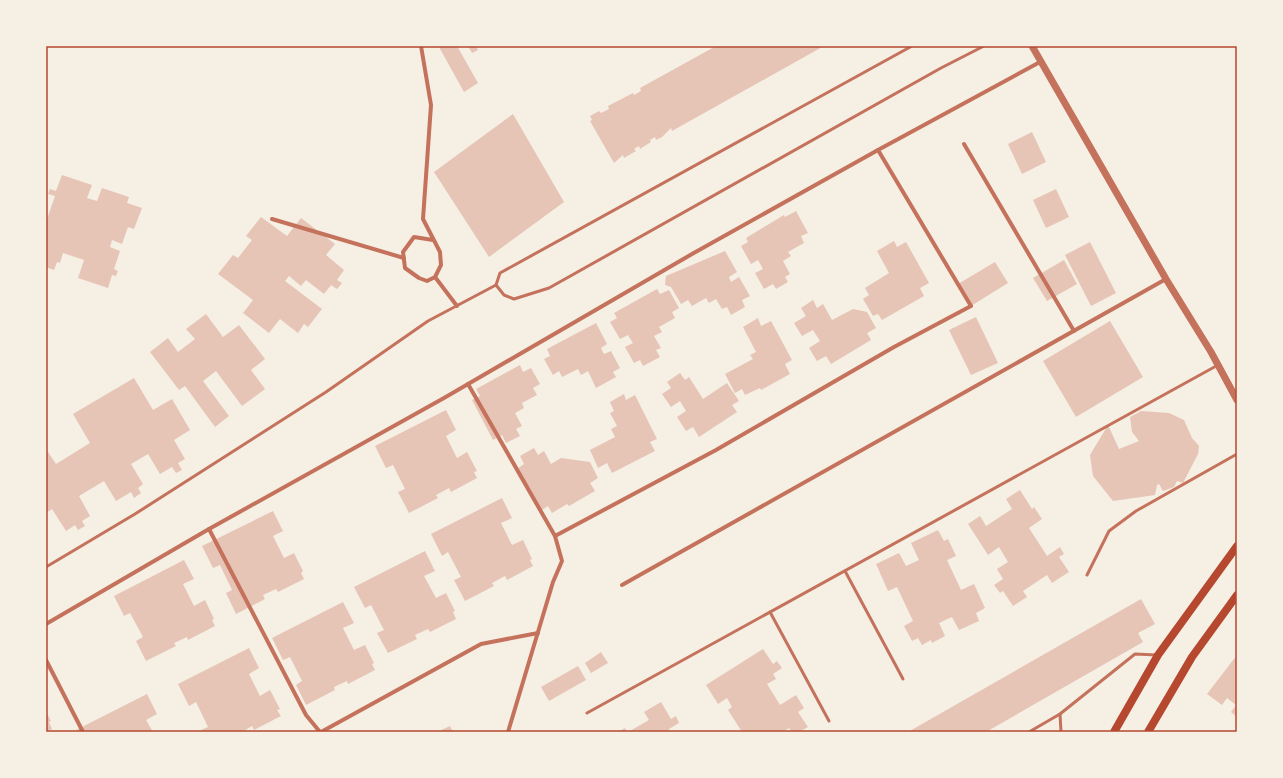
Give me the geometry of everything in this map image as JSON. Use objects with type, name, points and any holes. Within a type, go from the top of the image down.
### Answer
[{"type":"main road","points":[[1114,732],[1158,655],[1237,546]]},
{"type":"main road","points":[[1148,732],[1192,656],[1237,595]]},
{"type":"street","points":[[421,46],[431,106],[423,219],[440,252],[441,265],[435,277],[426,281],[405,268],[403,252],[414,237],[433,240]]},
{"type":"street","points":[[1032,46],[1237,400]]},
{"type":"street","points":[[46,624],[209,529],[468,384],[692,254],[878,150],[1040,62]]},
{"type":"street","points":[[964,144],[1074,331]]},
{"type":"street","points":[[555,536],[716,450],[894,347],[971,306],[878,150]]},
{"type":"street","points":[[272,219],[404,258]]},
{"type":"street","points":[[435,277],[457,306]]},
{"type":"street","points":[[622,584],[1166,279]]},
{"type":"street","points":[[468,384],[555,536],[562,561],[553,582],[508,732]]},
{"type":"street","points":[[209,529],[306,716],[321,732],[481,644],[538,633]]},
{"type":"street","points":[[46,660],[82,732]]},
{"type":"lane","points":[[46,567],[135,514],[326,392],[428,321],[496,285],[500,273],[912,46]]},
{"type":"lane","points":[[496,285],[504,295],[514,299],[549,288],[934,72],[984,46]]},
{"type":"lane","points":[[587,713],[1218,365]]},
{"type":"lane","points":[[1087,575],[1109,531],[1136,510],[1237,454]]},
{"type":"lane","points":[[845,571],[903,679]]},
{"type":"lane","points":[[770,612],[829,721]]},
{"type":"lane","points":[[1029,732],[1060,714],[1135,654],[1158,655]]},
{"type":"lane","points":[[1060,714],[1060,732]]},
{"type":"building","points":[[457,46],[478,83],[464,92],[439,47]]},
{"type":"building","points":[[468,46],[476,46],[478,50],[472,53]]},
{"type":"building","points":[[716,46],[824,46],[672,131],[671,128],[662,137],[656,140],[655,137],[650,140],[651,142],[640,149],[639,146],[634,149],[636,151],[624,158],[623,155],[614,163],[590,121],[592,120],[590,116],[599,111],[601,113],[609,109],[608,106],[633,93],[634,95],[641,91],[640,88]]},
{"type":"building","points":[[513,114],[564,202],[489,257],[434,172]]},
{"type":"building","points":[[1032,132],[1046,162],[1022,174],[1008,144]]},
{"type":"building","points":[[62,175],[92,185],[87,198],[97,201],[102,188],[129,197],[127,203],[142,208],[134,229],[128,227],[122,244],[112,240],[110,247],[120,251],[114,269],[118,271],[116,276],[112,275],[108,288],[78,278],[84,260],[63,253],[60,263],[57,262],[54,270],[46,267],[46,222],[55,196],[48,194],[50,189],[56,191]]},
{"type":"building","points":[[1056,189],[1069,217],[1046,228],[1033,200]]},
{"type":"building","points":[[796,211],[808,233],[801,236],[804,243],[788,252],[791,256],[783,261],[790,274],[785,277],[788,282],[776,289],[773,284],[764,289],[755,273],[763,269],[758,260],[751,264],[741,246],[748,242],[746,238],[784,215],[785,217]]},
{"type":"building","points":[[261,217],[287,236],[301,218],[335,244],[326,255],[344,270],[337,280],[342,283],[337,289],[331,285],[324,294],[306,280],[301,286],[289,276],[285,281],[322,309],[308,327],[304,324],[298,333],[280,319],[269,333],[243,313],[253,300],[218,274],[233,255],[238,258],[252,240],[246,236]]},
{"type":"building","points":[[894,241],[897,247],[906,242],[929,283],[920,288],[924,296],[882,320],[878,314],[873,316],[863,299],[869,295],[865,288],[889,273],[877,251]]},
{"type":"building","points":[[1090,242],[1116,293],[1091,306],[1065,255]]},
{"type":"building","points":[[725,251],[737,272],[729,277],[731,282],[739,277],[750,296],[742,300],[745,307],[731,315],[727,307],[722,309],[716,299],[709,303],[706,298],[692,306],[688,300],[681,304],[671,287],[665,285],[666,276]]},
{"type":"building","points":[[1064,260],[1077,284],[1047,301],[1033,278]]},
{"type":"building","points":[[995,262],[1008,283],[971,306],[958,284]]},
{"type":"building","points":[[657,289],[660,294],[669,290],[679,308],[672,312],[675,318],[659,327],[662,332],[654,336],[661,348],[656,350],[660,357],[643,366],[640,360],[634,363],[625,347],[633,343],[628,335],[620,339],[610,322],[617,318],[614,313]]},
{"type":"building","points":[[813,300],[817,308],[823,304],[832,320],[853,309],[867,312],[876,328],[867,333],[871,340],[831,364],[826,356],[817,361],[809,348],[820,341],[813,330],[802,336],[794,323],[806,316],[801,308]]},
{"type":"building","points":[[206,314],[223,337],[239,325],[265,359],[251,370],[265,389],[242,406],[216,371],[203,381],[229,416],[215,427],[185,386],[179,390],[150,352],[168,338],[178,352],[195,339],[186,329]]},
{"type":"building","points":[[976,317],[998,363],[971,375],[949,330]]},
{"type":"building","points":[[758,318],[761,326],[771,321],[792,360],[785,364],[790,374],[761,390],[760,388],[745,395],[742,389],[735,393],[725,374],[753,359],[750,355],[756,352],[743,327]]},
{"type":"building","points":[[1110,321],[1143,377],[1076,417],[1043,361]]},
{"type":"building","points":[[596,323],[607,344],[601,348],[604,354],[611,351],[620,368],[613,372],[616,377],[596,388],[588,371],[581,375],[578,369],[562,377],[559,371],[553,375],[544,359],[550,356],[547,349]]},
{"type":"building","points":[[520,365],[523,372],[531,368],[540,384],[533,388],[537,395],[522,403],[524,408],[515,413],[522,426],[516,429],[520,436],[506,443],[502,435],[493,440],[472,400],[480,396],[476,389]]},
{"type":"building","points":[[680,373],[685,380],[689,377],[703,399],[727,383],[739,401],[732,405],[737,412],[699,437],[693,427],[686,431],[677,417],[686,411],[680,401],[671,407],[662,394],[671,388],[667,382]]},
{"type":"building","points":[[134,378],[153,410],[172,399],[190,430],[174,440],[185,459],[178,463],[182,470],[176,473],[172,467],[160,474],[148,454],[131,464],[143,484],[138,488],[141,493],[134,498],[131,492],[116,501],[104,481],[79,496],[90,516],[82,521],[85,526],[78,530],[75,525],[66,531],[52,509],[46,513],[46,449],[56,464],[90,443],[73,414]]},
{"type":"building","points":[[624,394],[626,400],[635,395],[657,439],[650,442],[655,451],[612,473],[607,463],[598,468],[590,450],[615,437],[611,429],[617,426],[610,413],[614,411],[610,402]]},
{"type":"building","points":[[446,410],[456,430],[446,436],[457,458],[467,452],[477,471],[474,472],[477,478],[451,492],[449,488],[436,495],[438,498],[409,513],[398,492],[405,489],[393,465],[386,468],[375,446]]},
{"type":"building","points":[[1141,411],[1169,413],[1184,420],[1192,438],[1199,446],[1198,454],[1183,483],[1177,481],[1174,487],[1163,491],[1159,484],[1157,485],[1155,495],[1113,501],[1093,476],[1090,455],[1108,425],[1119,449],[1139,441],[1132,432],[1130,417]]},
{"type":"building","points":[[534,448],[538,455],[544,451],[551,464],[561,458],[590,462],[598,478],[590,483],[595,491],[569,506],[567,504],[552,513],[548,506],[542,510],[517,469],[524,464],[520,456]]},
{"type":"building","points":[[1020,490],[1032,509],[1034,507],[1042,519],[1029,528],[1047,556],[1060,547],[1064,554],[1059,557],[1069,572],[1052,583],[1047,575],[1023,591],[1027,597],[1013,606],[1003,591],[1000,593],[994,585],[1003,579],[997,569],[1008,562],[999,547],[988,555],[968,524],[980,516],[986,526],[1012,509],[1006,499]]},
{"type":"building","points":[[502,498],[512,518],[501,523],[512,545],[523,540],[532,559],[530,560],[533,566],[507,580],[505,576],[492,583],[494,586],[465,601],[454,580],[461,577],[448,552],[442,556],[431,534]]},
{"type":"building","points":[[273,511],[283,531],[273,536],[284,558],[294,553],[303,571],[301,573],[304,579],[278,592],[276,589],[263,595],[265,599],[236,614],[226,593],[232,590],[220,565],[213,568],[202,546]]},
{"type":"building","points":[[938,530],[944,541],[948,539],[956,556],[947,560],[961,590],[974,584],[985,608],[976,613],[979,621],[959,630],[952,617],[939,623],[945,636],[932,643],[931,640],[922,645],[918,638],[912,641],[904,626],[913,621],[897,587],[888,591],[876,564],[899,553],[906,566],[919,560],[911,543]]},
{"type":"building","points":[[425,551],[435,571],[424,576],[436,598],[446,593],[455,611],[453,612],[456,619],[430,632],[428,629],[415,635],[417,639],[388,653],[377,633],[384,630],[371,605],[365,608],[354,587]]},
{"type":"building","points":[[184,560],[194,579],[183,584],[194,606],[205,600],[214,619],[212,620],[215,626],[188,640],[187,637],[174,643],[176,646],[146,661],[136,641],[143,637],[130,613],[124,616],[114,596]]},
{"type":"building","points":[[1141,599],[1155,624],[1138,633],[1143,642],[986,732],[908,732]]},
{"type":"building","points":[[343,602],[354,623],[343,628],[354,650],[365,645],[374,663],[372,664],[375,670],[348,684],[347,681],[334,687],[335,690],[306,705],[296,685],[302,681],[290,657],[283,660],[272,638]]},
{"type":"building","points":[[249,648],[259,668],[249,674],[260,696],[270,690],[280,709],[277,710],[281,716],[254,730],[252,726],[242,732],[202,732],[201,730],[208,727],[196,702],[189,706],[178,684]]},
{"type":"building","points":[[763,649],[773,664],[777,661],[782,668],[773,674],[776,679],[767,684],[780,705],[796,695],[804,708],[798,712],[808,727],[799,732],[792,732],[789,728],[783,732],[742,732],[728,710],[732,707],[727,698],[718,704],[706,685]]},
{"type":"building","points":[[601,652],[608,663],[591,673],[585,663]]},
{"type":"building","points":[[1237,655],[1237,717],[1231,712],[1236,705],[1227,698],[1222,705],[1207,694]]},
{"type":"building","points":[[578,666],[586,680],[549,701],[541,687]]},
{"type":"building","points":[[147,694],[157,714],[146,720],[153,732],[77,732],[76,730]]},
{"type":"building","points":[[661,702],[671,719],[676,716],[679,723],[669,729],[670,732],[628,732],[649,720],[644,712]]},
{"type":"building","points":[[46,711],[51,721],[49,722],[52,729],[46,732]]},
{"type":"building","points":[[450,726],[453,732],[437,732]]},
{"type":"building","points":[[625,728],[627,732],[618,732]]}]
